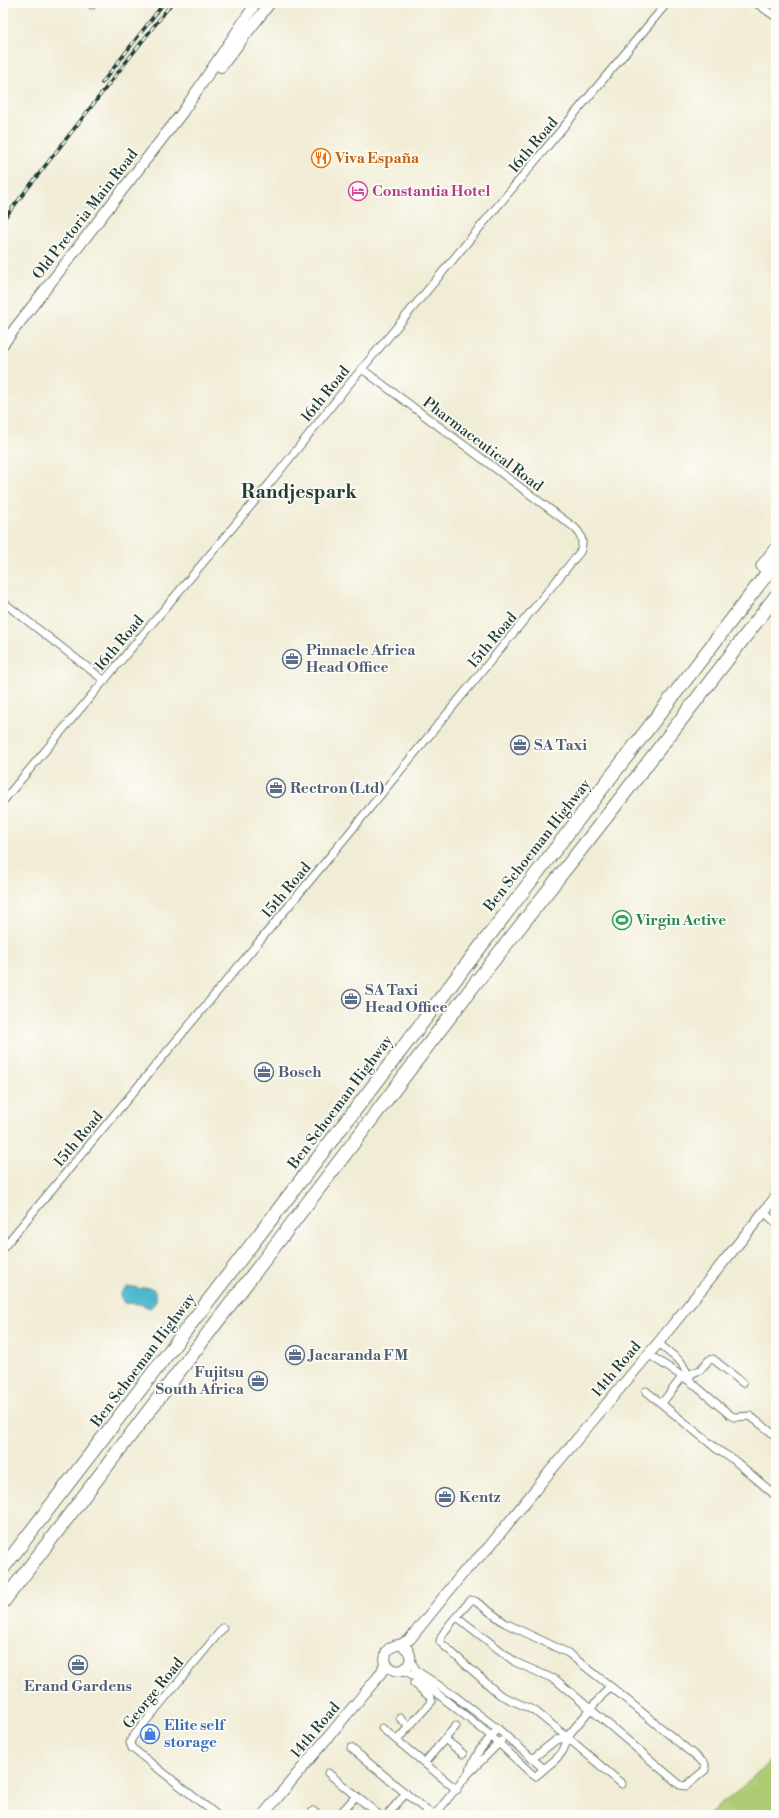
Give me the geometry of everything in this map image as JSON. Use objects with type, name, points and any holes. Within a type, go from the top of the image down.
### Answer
[{"type":"highway","points":[[732,618],[753,580],[776,549]]},
{"type":"highway","name":"Ben Schoeman Highway","points":[[3,1568],[776,562]]},
{"type":"highway","points":[[3,1602],[483,973],[689,710],[776,596]]},
{"type":"highway","points":[[689,710],[708,695],[723,679],[776,610]]},
{"type":"street","name":"Old Pretoria Main Road","points":[[182,113],[256,3]]},
{"type":"street","name":"Old Pretoria Main Road","points":[[3,344],[182,113],[206,85],[270,3]]},
{"type":"street","name":"16th Road","points":[[3,801],[270,483],[362,369],[667,3]]},
{"type":"street","points":[[756,3],[776,17]]},
{"type":"street","name":"Old Pretoria Main Road","points":[[3,350],[12,334]]},
{"type":"street","name":"Pharmaceutical Road","points":[[362,369],[575,528],[581,535],[582,544]]},
{"type":"street","name":"15th Road","points":[[3,1248],[299,894],[558,580],[580,552],[582,544]]},
{"type":"street","points":[[3,602],[105,681]]},
{"type":"street","name":"14th Road","points":[[410,1657],[414,1642],[466,1578],[478,1560],[658,1343],[776,1197]]},
{"type":"street","points":[[764,1212],[776,1223]]},
{"type":"street","points":[[658,1343],[681,1362],[687,1378]]},
{"type":"street","points":[[648,1354],[687,1378],[730,1415],[734,1417],[750,1416],[776,1436]]},
{"type":"street","points":[[662,1403],[687,1378],[700,1370],[709,1360],[713,1359],[743,1383]]},
{"type":"street","points":[[646,1391],[776,1496]]},
{"type":"street","name":"14th Road","points":[[400,1645],[410,1639],[463,1573],[478,1560]]},
{"type":"street","points":[[457,1617],[515,1662],[556,1680],[683,1786],[686,1786],[705,1770],[705,1764],[568,1653],[505,1623],[471,1600],[441,1636],[440,1642],[500,1695],[535,1711],[622,1784]]},
{"type":"street","name":"George Road","points":[[217,1815],[132,1748],[130,1743],[132,1738],[223,1628]]},
{"type":"street","points":[[544,1769],[498,1729],[417,1671],[406,1648],[400,1645],[394,1645],[387,1650],[385,1662],[387,1665],[414,1676],[448,1708],[491,1736],[533,1775],[536,1776],[562,1754],[566,1747],[567,1737],[589,1709],[610,1686]]},
{"type":"street","points":[[398,1670],[406,1668],[410,1657]]},
{"type":"street","name":"14th Road","points":[[263,1815],[376,1680],[385,1662]]},
{"type":"street","name":"14th Road","points":[[269,1815],[378,1684],[398,1670]]},
{"type":"street","points":[[397,1740],[432,1701],[430,1697],[414,1683]]},
{"type":"street","points":[[448,1708],[456,1698]]},
{"type":"street","points":[[400,1718],[410,1727]]},
{"type":"street","points":[[425,1762],[456,1726]]},
{"type":"street","points":[[382,1728],[457,1790]]},
{"type":"street","points":[[468,1775],[479,1751],[498,1729]]},
{"type":"street","points":[[351,1748],[427,1811],[434,1814],[505,1736]]},
{"type":"street","points":[[532,1759],[556,1740],[567,1737]]},
{"type":"street","points":[[445,1739],[463,1754]]},
{"type":"street","points":[[328,1773],[379,1815]]},
{"type":"street","points":[[388,1815],[406,1793]]},
{"type":"street","points":[[339,1815],[356,1796]]},
{"type":"green space","points":[[776,1755],[776,1815],[707,1815],[742,1788]]},
{"type":"water","points":[[128,1287],[136,1287],[138,1289],[146,1287],[153,1289],[156,1294],[155,1304],[150,1308],[139,1304],[124,1303],[120,1296],[124,1289]]},
{"type":"railway","points":[[102,83],[164,3]]},
{"type":"railway","points":[[3,220],[172,3]]},
{"type":"place","name":"Viva España","points":[[321,158]]},
{"type":"place","name":"Constantia Hotel","points":[[358,191]]},
{"type":"place","name":"Pinnacle Africa Head Office","points":[[292,659]]},
{"type":"place","name":"SA Taxi","points":[[520,745]]},
{"type":"place","name":"Rectron (Ltd)","points":[[276,788]]},
{"type":"place","name":"Virgin Active","points":[[622,920]]},
{"type":"place","name":"SA Taxi Head Office","points":[[351,999]]},
{"type":"place","name":"Bosch","points":[[264,1072]]},
{"type":"place","name":"Jacaranda FM","points":[[295,1355]]},
{"type":"place","name":"Fujitsu South Africa","points":[[258,1381]]},
{"type":"place","name":"Kentz","points":[[445,1497]]},
{"type":"place","name":"Erand Gardens","points":[[78,1665]]},
{"type":"place","name":"Elite self storage","points":[[150,1734]]},
{"type":"district","name":"Randjespark","points":[[299,491]]}]
